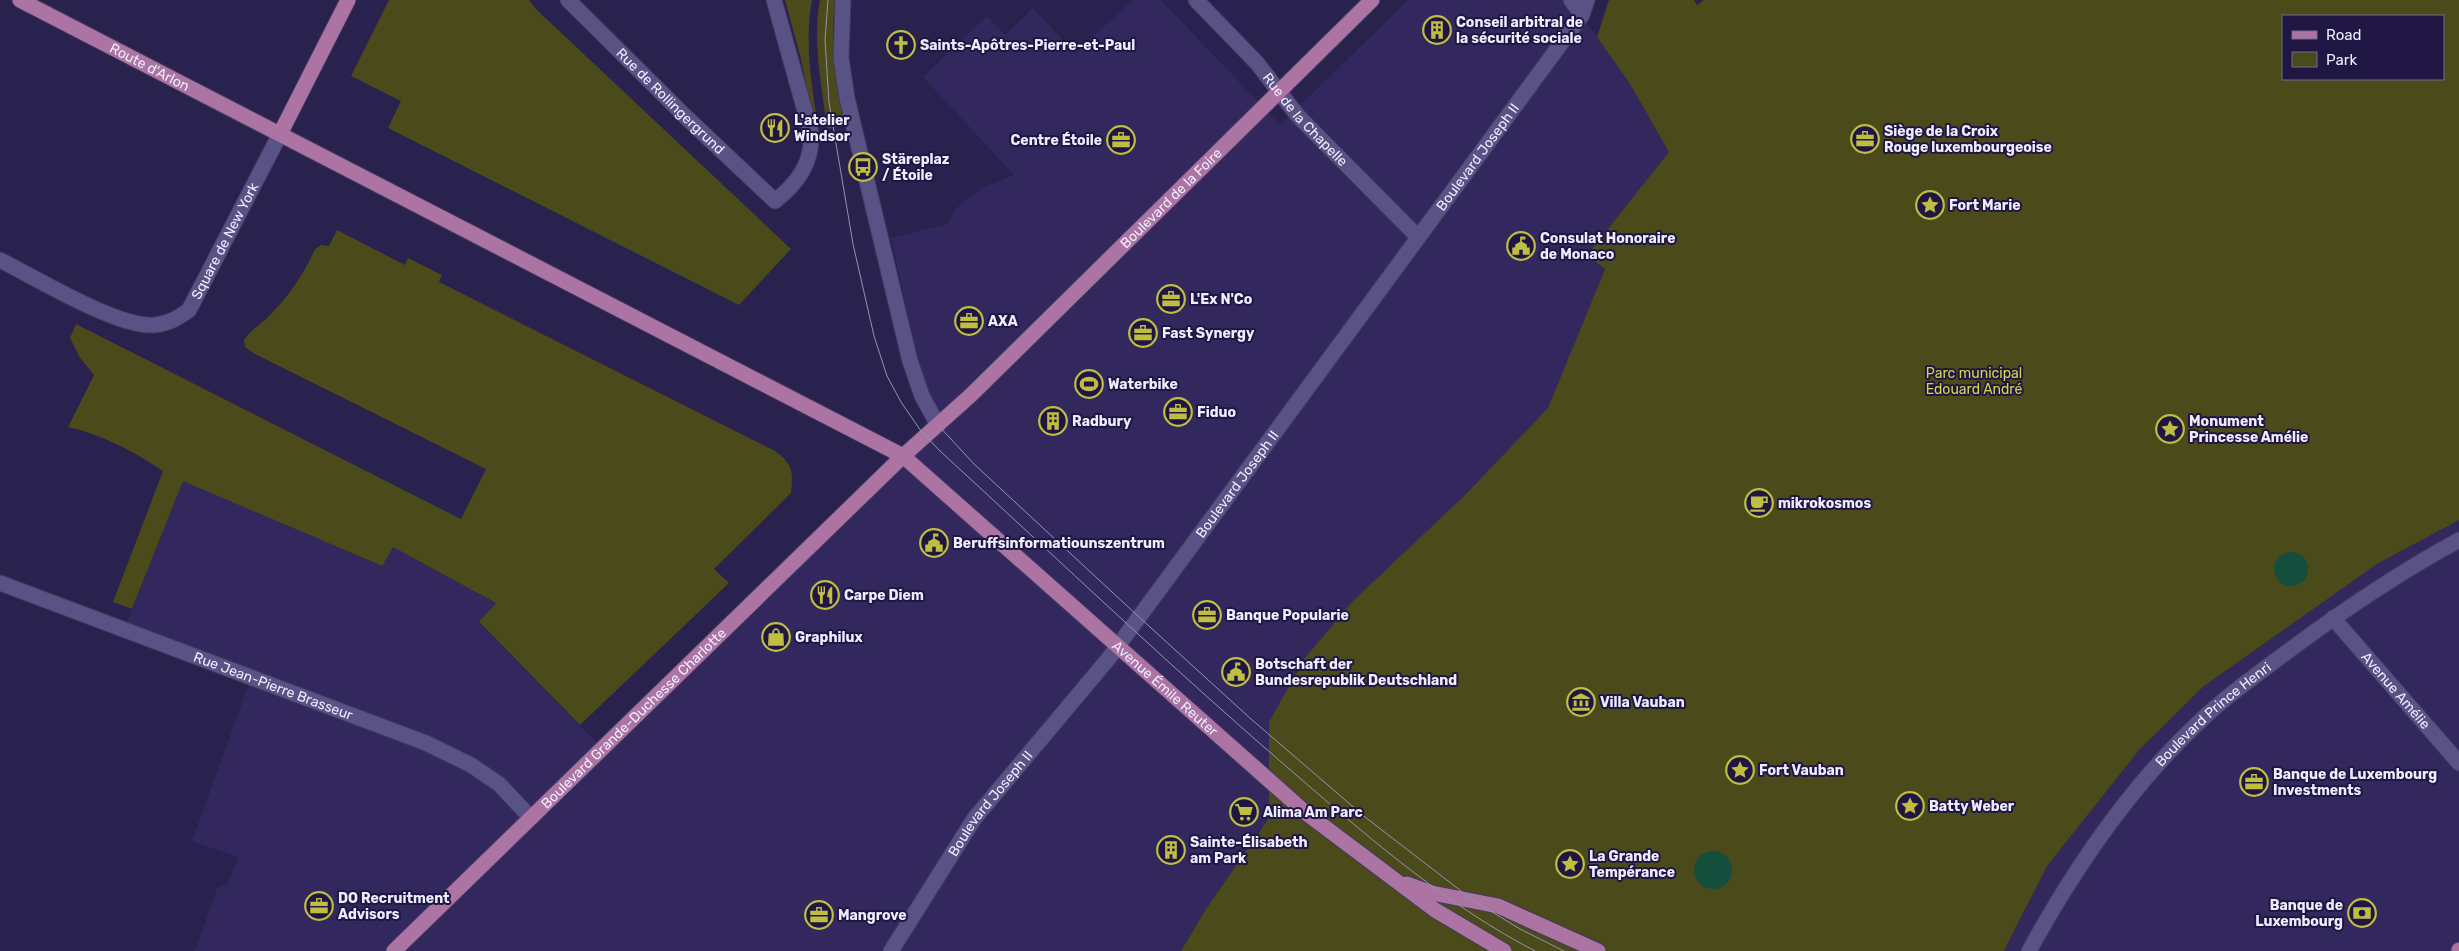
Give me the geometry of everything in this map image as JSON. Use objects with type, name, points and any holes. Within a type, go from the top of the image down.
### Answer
[{"type":"main road","name":"Route d'Arlon","points":[[20,0],[903,456]]},
{"type":"main road","points":[[280,134],[348,0]]},
{"type":"main road","name":"Boulevard de la Foire","points":[[938,425],[971,395],[1372,0]]},
{"type":"main road","name":"Boulevard Grande-Duchesse Charlotte","points":[[394,951],[903,456],[938,425]]},
{"type":"main road","name":"Avenue Émile Reuter","points":[[903,456],[1306,813],[1435,910],[1504,951]]},
{"type":"main road","name":"Avenue Émile Reuter","points":[[1389,877],[1432,893],[1498,906],[1598,951]]},
{"type":"street","name":"Rue de Rollingergrund","points":[[568,0],[680,112],[775,201],[797,181],[809,157],[812,146],[811,133],[774,0]]},
{"type":"street","points":[[843,0],[841,58],[847,98],[910,361],[922,396],[938,425]]},
{"type":"street","name":"Rue de la Chapelle","points":[[1196,0],[1257,63],[1298,116],[1418,237]]},
{"type":"street","points":[[1571,0],[1582,15]]},
{"type":"street","name":"Boulevard Joseph II","points":[[891,951],[974,819],[1118,645],[1582,15],[1587,0]]},
{"type":"street","name":"Square de New York","points":[[0,260],[121,320],[156,325],[175,320],[189,310],[280,134]]},
{"type":"street","name":"Boulevard Prince Henri","points":[[2029,951],[2053,906],[2113,818],[2155,768],[2196,724],[2240,687],[2333,618],[2427,558],[2459,540]]},
{"type":"street","name":"Rue Jean-Pierre Brasseur","points":[[0,583],[426,742],[471,764],[499,784],[531,818]]},
{"type":"street","name":"Avenue Amélie","points":[[2333,618],[2459,763]]},
{"type":"shaded area","points":[[1133,0],[1161,0],[1280,125],[1408,0],[1571,0],[1630,84],[1670,152],[1587,255],[1605,269],[1548,408],[1465,495],[1269,722],[1269,818],[1206,909],[1181,951],[195,951],[217,888],[228,884],[238,857],[192,841],[251,678],[124,630],[183,480],[381,566],[393,547],[496,603],[479,623],[602,748],[938,425],[918,359],[891,238],[948,224],[954,211],[966,199],[984,187],[1014,175],[923,77],[987,16],[1005,35],[1033,8],[1075,53]]},
{"type":"shaded area","points":[[2459,520],[2459,951],[2004,951],[2047,866],[2140,749],[2204,686],[2377,564]]},
{"type":"shaded area","points":[[2291,552],[2298,553],[2303,557],[2307,562],[2307,576],[2303,581],[2298,585],[2291,586],[2284,585],[2279,581],[2275,576],[2274,569],[2275,562],[2279,557],[2284,553]]},
{"type":"shaded area","points":[[1713,851],[1726,857],[1732,870],[1726,883],[1713,889],[1700,883],[1694,870],[1700,857]]},
{"type":"green space","points":[[389,0],[529,0],[538,11],[791,249],[739,305],[388,128],[401,101],[351,76]]},
{"type":"green space","points":[[785,0],[812,0],[809,49],[819,131],[813,120],[801,59]]},
{"type":"green space","points":[[820,0],[836,0],[833,47],[846,125],[827,129],[817,48]]},
{"type":"green space","name":"Parc municipal Edouard André","points":[[1609,0],[1694,0],[1697,5],[1704,0],[2459,0],[2459,520],[2377,564],[2204,686],[2140,749],[2047,866],[2004,951],[1181,951],[1206,909],[1269,818],[1269,722],[1305,658],[1352,602],[1465,495],[1548,408],[1605,269],[1587,255],[1669,152],[1630,84],[1597,37]]},
{"type":"green space","points":[[337,230],[405,265],[408,258],[442,275],[439,282],[775,451],[788,464],[792,473],[791,493],[714,569],[729,583],[580,725],[479,622],[496,603],[393,547],[382,566],[183,481],[132,609],[113,602],[163,471],[117,444],[93,434],[68,427],[94,375],[80,358],[70,338],[76,324],[461,519],[486,469],[255,354],[245,347],[244,340],[289,293],[301,276],[315,249],[321,245],[329,246]]},
{"type":"tram line","points":[[828,0],[825,40],[829,102],[853,244],[874,336],[887,376],[901,402],[921,431],[940,451],[1165,658],[1329,804],[1443,894],[1473,915],[1535,951]]},
{"type":"tram line","points":[[938,425],[974,464],[1139,617],[1251,719],[1365,817],[1474,901],[1520,929],[1564,951]]},
{"type":"place","name":"Conseil arbitral de la sécurité sociale","points":[[1437,30]]},
{"type":"place","name":"Saints-Apôtres-Pierre-et-Paul","points":[[901,45]]},
{"type":"place","name":"L'atelier Windsor","points":[[775,128]]},
{"type":"place","name":"Siège de la Croix Rouge luxembourgeoise","points":[[1865,139]]},
{"type":"place","name":"Centre Étoile","points":[[1121,140]]},
{"type":"place","name":"Stäreplaz / Étoile","points":[[863,167]]},
{"type":"place","name":"Fort Marie","points":[[1930,205]]},
{"type":"place","name":"Consulat Honoraire de Monaco","points":[[1521,246]]},
{"type":"place","name":"L'Ex N'Co","points":[[1171,299]]},
{"type":"place","name":"AXA","points":[[969,321]]},
{"type":"place","name":"Fast Synergy","points":[[1143,333]]},
{"type":"place","name":"Waterbike","points":[[1089,384]]},
{"type":"place","name":"Fiduo","points":[[1178,412]]},
{"type":"place","name":"Radbury","points":[[1053,421]]},
{"type":"place","name":"Monument Princesse Amélie","points":[[2170,429]]},
{"type":"place","name":"mikrokosmos","points":[[1759,503]]},
{"type":"place","name":"Beruffsinformatiounszentrum","points":[[934,543]]},
{"type":"place","name":"Carpe Diem","points":[[825,595]]},
{"type":"place","name":"Banque Popularie","points":[[1207,615]]},
{"type":"place","name":"Graphilux","points":[[776,637]]},
{"type":"place","name":"Botschaft der Bundesrepublik Deutschland","points":[[1236,672]]},
{"type":"place","name":"Villa Vauban","points":[[1581,702]]},
{"type":"place","name":"Fort Vauban","points":[[1740,770]]},
{"type":"place","name":"Banque de Luxembourg Investments","points":[[2254,782]]},
{"type":"place","name":"Batty Weber","points":[[1910,806]]},
{"type":"place","name":"Alima Am Parc","points":[[1244,812]]},
{"type":"place","name":"Sainte-Élisabeth am Park","points":[[1171,850]]},
{"type":"place","name":"La Grande Tempérance","points":[[1570,864]]},
{"type":"place","name":"DO Recruitment Advisors","points":[[319,906]]},
{"type":"place","name":"Banque de Luxembourg","points":[[2362,913]]},
{"type":"place","name":"Mangrove","points":[[819,915]]}]
